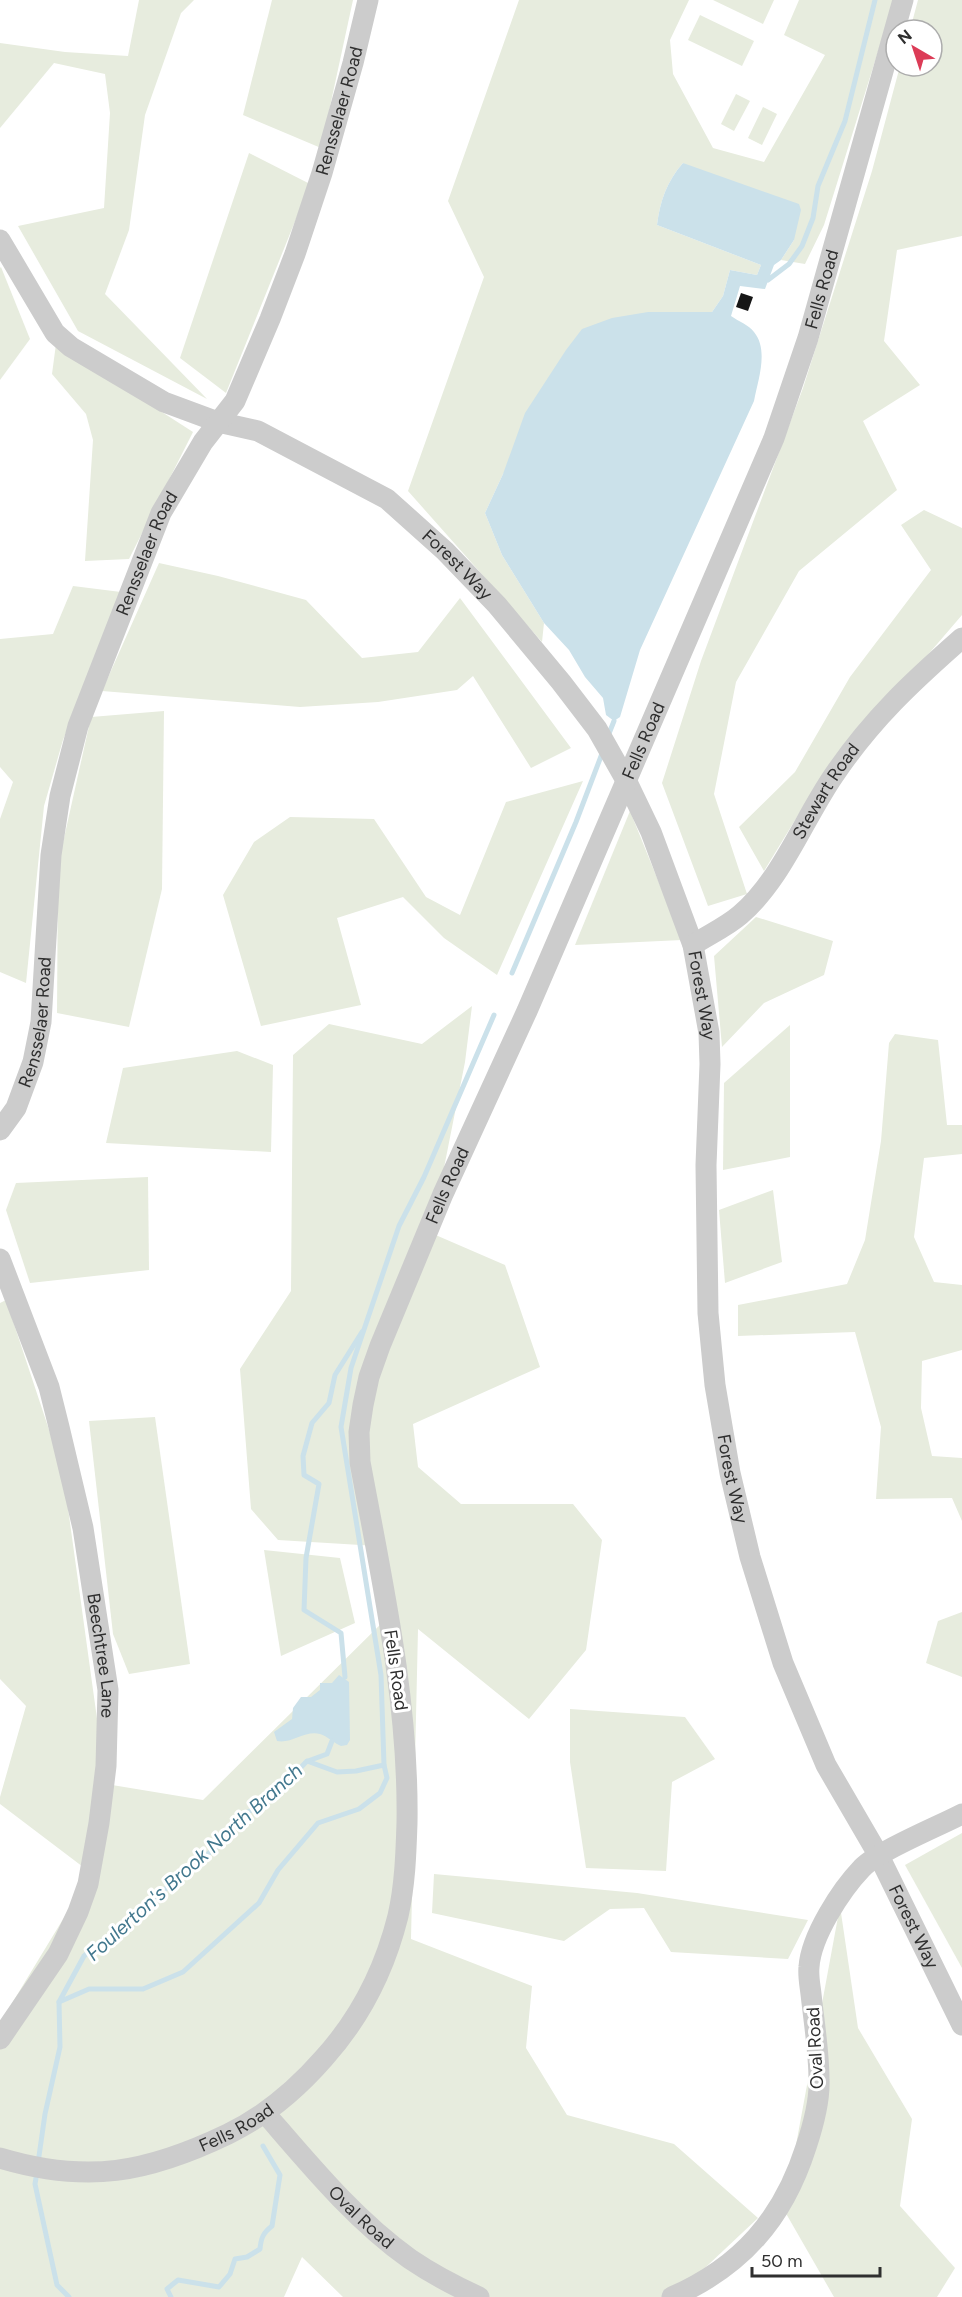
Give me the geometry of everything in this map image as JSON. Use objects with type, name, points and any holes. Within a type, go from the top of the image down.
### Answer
[{"type":"street","name":"Rensselaer Road","points":[[0,1130],[16,1108],[33,1062],[41,1022],[51,855],[60,796],[78,726],[161,513],[203,442],[236,400],[295,254],[322,173],[368,0]]},
{"type":"street","name":"Fells Road","points":[[0,2158],[28,2166],[82,2174],[119,2171],[186,2153],[245,2126],[265,2113],[312,2071],[336,2044],[357,2015],[388,1948],[399,1913],[404,1879],[407,1796],[404,1732],[397,1665],[360,1462],[359,1431],[369,1377],[443,1194],[527,1011],[769,449],[808,338],[903,0]]},
{"type":"street","name":"Forest Way","points":[[0,240],[55,333],[71,347],[164,402],[218,422],[258,431],[387,500],[445,551],[497,605],[561,681],[597,729],[627,782],[651,832],[693,945],[709,1033],[706,1187],[708,1313],[715,1385],[730,1473],[750,1557],[783,1663],[826,1764],[879,1856],[962,2025]]},
{"type":"street","name":"Stewart Road","points":[[693,945],[739,916],[764,889],[834,774],[879,714],[912,681],[962,638]]},
{"type":"street","name":"Beechtree Lane","points":[[0,1259],[49,1387],[65,1448],[83,1528],[108,1690],[106,1766],[99,1824],[88,1884],[78,1912],[58,1954],[0,2039]]},
{"type":"street","name":"Oval Road","points":[[672,2297],[706,2280],[749,2247],[777,2213],[794,2182],[811,2133],[819,2081],[809,1968],[813,1947],[822,1924],[863,1868],[879,1856],[962,1814]]},
{"type":"street","name":"Oval Road","points":[[265,2113],[328,2185],[381,2236],[436,2275],[479,2297]]},
{"type":"shaded area","points":[[139,0],[194,0],[181,13],[145,115],[129,230],[105,294],[207,399],[78,331],[18,226],[104,208],[110,113],[105,74],[54,63],[0,128],[0,43],[65,52],[128,56]]},
{"type":"shaded area","points":[[272,0],[353,0],[321,148],[243,115]]},
{"type":"shaded area","points":[[519,0],[689,0],[670,40],[673,74],[713,148],[764,162],[825,55],[784,35],[799,0],[894,0],[888,18],[884,18],[884,32],[824,225],[805,264],[781,260],[794,240],[683,163],[665,192],[657,225],[761,265],[757,275],[730,270],[723,296],[712,312],[648,312],[503,474],[485,513],[502,555],[544,623],[542,642],[408,491],[484,277],[448,201]]},
{"type":"shaded area","points":[[713,0],[774,0],[763,24]]},
{"type":"shaded area","points":[[918,0],[962,0],[962,236],[897,250],[884,341],[920,385],[863,421],[897,490],[799,571],[736,682],[714,794],[747,894],[708,906],[662,783],[701,661],[803,388],[872,171],[897,78],[944,78],[944,18],[913,18]]},
{"type":"shaded area","points":[[700,15],[754,41],[742,66],[688,40]]},
{"type":"shaded area","points":[[736,94],[750,101],[734,131],[721,124]]},
{"type":"shaded area","points":[[763,107],[777,114],[762,145],[748,138]]},
{"type":"shaded area","points":[[249,153],[310,184],[226,393],[180,358]]},
{"type":"shaded area","points":[[0,268],[30,339],[0,380]]},
{"type":"shaded area","points":[[56,344],[193,432],[129,559],[85,561],[93,440],[86,414],[52,374]]},
{"type":"shaded area","points":[[924,510],[962,528],[962,615],[817,784],[764,871],[739,827],[795,772],[850,677],[931,570],[901,525]]},
{"type":"shaded area","points":[[159,563],[306,600],[362,658],[418,652],[460,598],[571,748],[531,768],[473,676],[457,690],[378,702],[300,707],[102,691]]},
{"type":"shaded area","points":[[73,586],[121,592],[63,740],[44,806],[26,983],[0,972],[0,819],[13,782],[0,767],[0,639],[53,634]]},
{"type":"shaded area","points":[[164,711],[162,889],[129,1027],[57,1013],[58,865],[91,717]]},
{"type":"shaded area","points":[[583,781],[497,975],[444,938],[403,897],[337,918],[361,1005],[261,1026],[223,895],[254,842],[290,817],[374,819],[426,897],[460,915],[506,802]]},
{"type":"shaded area","points":[[630,811],[682,940],[575,945]]},
{"type":"shaded area","points":[[756,917],[833,941],[824,975],[764,1003],[722,1047],[714,956]]},
{"type":"shaded area","points":[[472,1006],[465,1062],[431,1233],[505,1265],[540,1367],[413,1424],[418,1467],[461,1504],[573,1504],[602,1540],[586,1650],[529,1719],[418,1629],[411,1939],[532,1986],[526,2048],[567,2115],[674,2144],[758,2218],[674,2297],[343,2297],[302,2257],[284,2297],[0,2297],[0,2023],[91,1873],[0,1804],[26,1706],[0,1679],[0,1303],[6,1300],[63,1472],[106,1784],[203,1800],[390,1615],[377,1546],[278,1540],[251,1509],[240,1369],[291,1291],[293,1055],[329,1024],[422,1044]]},
{"type":"shaded area","points":[[790,1025],[790,1157],[723,1170],[724,1083]]},
{"type":"shaded area","points":[[895,1034],[938,1040],[947,1125],[962,1125],[962,1154],[924,1158],[914,1237],[934,1282],[962,1285],[962,1350],[922,1361],[921,1408],[932,1456],[962,1458],[962,1521],[952,1498],[876,1499],[881,1427],[855,1332],[738,1336],[738,1305],[847,1284],[865,1240],[881,1141],[889,1043]]},
{"type":"shaded area","points":[[237,1051],[273,1065],[271,1152],[106,1143],[123,1068]]},
{"type":"shaded area","points":[[148,1177],[149,1270],[30,1283],[6,1210],[16,1183]]},
{"type":"shaded area","points":[[773,1190],[782,1262],[725,1283],[719,1210]]},
{"type":"shaded area","points":[[155,1417],[190,1664],[129,1674],[113,1634],[89,1421]]},
{"type":"shaded area","points":[[264,1550],[340,1558],[355,1623],[281,1656]]},
{"type":"shaded area","points":[[962,1612],[962,1677],[926,1663],[938,1621]]},
{"type":"shaded area","points":[[570,1709],[685,1717],[715,1759],[672,1782],[666,1871],[586,1868],[570,1762]]},
{"type":"shaded area","points":[[962,1833],[962,1968],[905,1865]]},
{"type":"shaded area","points":[[434,1874],[637,1893],[808,1920],[788,1959],[671,1952],[644,1908],[610,1909],[564,1941],[432,1913]]},
{"type":"shaded area","points":[[840,1906],[858,2028],[912,2119],[900,2206],[955,2268],[937,2297],[834,2297],[784,2210]]},
{"type":"water","points":[[683,163],[799,204],[801,210],[794,240],[781,260],[774,265],[765,289],[740,286],[731,316],[752,330],[761,347],[761,365],[754,401],[640,650],[620,717],[614,721],[606,715],[603,698],[585,677],[569,650],[544,623],[502,555],[485,513],[503,474],[525,413],[582,329],[612,318],[648,312],[712,312],[723,296],[730,270],[757,275],[761,265],[657,225],[665,192]]},
{"type":"water","points":[[339,1675],[349,1682],[350,1740],[347,1745],[341,1746],[323,1735],[314,1733],[288,1741],[277,1741],[274,1732],[292,1719],[293,1708],[301,1697],[311,1697],[320,1690],[320,1683],[332,1683]]},
{"type":"building","points":[[741,293],[753,297],[748,311],[736,307]]},
{"type":"waterway","name":"Foulerton's Brook North Branch","points":[[768,280],[789,264],[802,246],[813,218],[818,186],[845,121],[875,0]]},
{"type":"waterway","name":"Foulerton's Brook North Branch","points":[[608,736],[614,721]]},
{"type":"waterway","name":"Foulerton's Brook North Branch","points":[[512,973],[576,822],[603,751]]},
{"type":"waterway","name":"Foulerton's Brook North Branch","points":[[38,2163],[45,2114],[60,2047],[59,2002],[84,1956],[220,1844],[244,1814],[269,1801],[307,1761],[337,1772],[356,1771],[384,1765],[381,1675],[341,1427],[351,1368],[399,1226],[424,1177],[494,1015]]},
{"type":"waterway","points":[[345,1677],[341,1633],[304,1610],[306,1558],[319,1484],[304,1475],[303,1456],[312,1423],[329,1403],[335,1375],[362,1332]]},
{"type":"waterway","points":[[308,1761],[327,1754],[332,1741]]},
{"type":"waterway","name":"Foulerton's Brook North Branch","points":[[59,2002],[89,1989],[143,1989],[183,1972],[259,1903],[278,1870],[318,1823],[359,1809],[380,1793],[387,1778],[384,1765]]},
{"type":"waterway","points":[[171,2297],[167,2289],[178,2280],[219,2287],[230,2274],[235,2259],[247,2257],[260,2249],[263,2236],[272,2226],[280,2175],[263,2146]]},
{"type":"waterway","name":"Foulerton's Brook North Branch","points":[[37,2172],[35,2184],[57,2285],[69,2297]]}]
